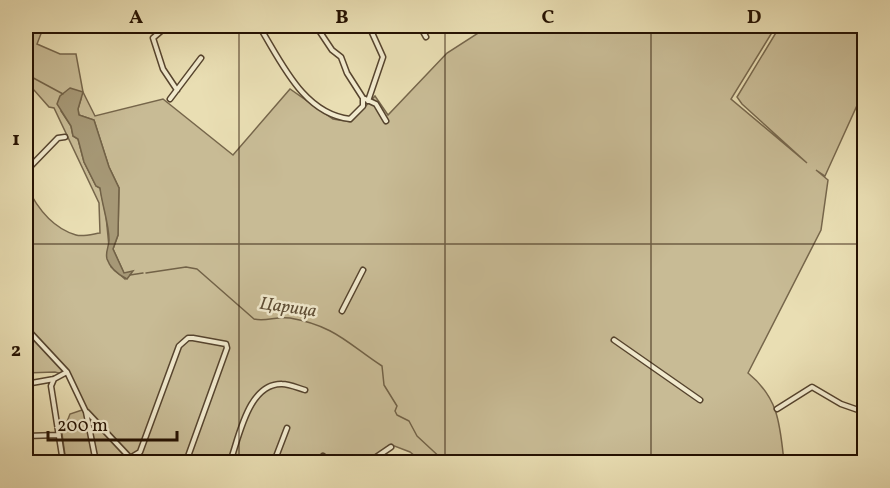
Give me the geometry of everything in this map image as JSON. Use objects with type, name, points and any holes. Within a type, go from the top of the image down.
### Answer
[{"type":"street","points":[[167,26],[153,38],[162,69],[177,90]]},
{"type":"street","points":[[259,26],[295,87],[336,118],[350,119],[363,106],[383,57],[369,26]]},
{"type":"street","points":[[316,26],[332,50],[341,57],[347,73],[366,99],[376,104],[386,121]]},
{"type":"street","points":[[420,26],[426,37]]},
{"type":"street","points":[[170,99],[201,58]]},
{"type":"street","points":[[26,171],[58,138],[65,137]]},
{"type":"street","points":[[342,311],[363,270]]},
{"type":"street","points":[[26,328],[67,372],[86,412],[96,462]]},
{"type":"street","points":[[130,458],[140,452],[179,346],[188,338],[226,344],[227,348],[186,462]]},
{"type":"street","points":[[614,340],[700,400]]},
{"type":"street","points":[[26,384],[54,379],[67,372]]},
{"type":"street","points":[[54,379],[51,386],[63,462]]},
{"type":"street","points":[[230,462],[255,397],[274,385],[283,384],[305,390]]},
{"type":"street","points":[[777,409],[812,387],[841,404],[864,412]]},
{"type":"street","points":[[86,412],[98,421],[134,462]]},
{"type":"street","points":[[274,462],[287,428]]},
{"type":"street","points":[[26,436],[58,435]]},
{"type":"street","points":[[369,462],[391,447]]},
{"type":"street","points":[[320,462],[322,456]]},
{"type":"shaded area","points":[[26,26],[39,26],[42,31],[37,44],[60,54],[76,54],[83,92],[95,116],[163,99],[233,155],[290,89],[333,119],[351,122],[375,96],[388,115],[447,53],[489,26],[776,26],[731,99],[807,163],[737,97],[780,26],[864,26],[864,90],[825,176],[816,170],[828,180],[821,230],[748,373],[758,382],[772,402],[779,424],[784,462],[422,462],[410,452],[392,445],[373,462],[66,462],[62,434],[70,414],[85,409],[69,376],[55,372],[26,373],[26,185],[35,201],[52,222],[76,235],[100,233],[99,203],[54,108],[49,107],[34,90],[26,86]],"holes":[[[81,99],[79,115],[94,120],[109,167],[119,188],[118,235],[113,249],[124,273],[128,273],[125,279],[111,267],[106,216],[100,188],[96,186],[84,162],[78,139],[73,136],[71,126],[61,111]]]},
{"type":"shaded area","points":[[70,88],[83,92],[78,109],[79,115],[94,120],[109,167],[119,188],[118,235],[113,249],[124,273],[133,271],[127,279],[115,271],[107,259],[109,234],[100,188],[96,186],[84,162],[78,139],[73,136],[71,126],[57,104],[60,96]]},
{"type":"waterway","name":"Царица","points":[[26,74],[63,94]]},
{"type":"waterway","name":"Царица","points":[[146,273],[186,267],[197,269],[254,319],[290,318],[305,321],[340,336],[382,366],[384,385],[397,406],[395,411],[397,415],[409,421],[417,436],[445,462]]},
{"type":"waterway","name":"Царица","points":[[130,275],[143,273]]}]
